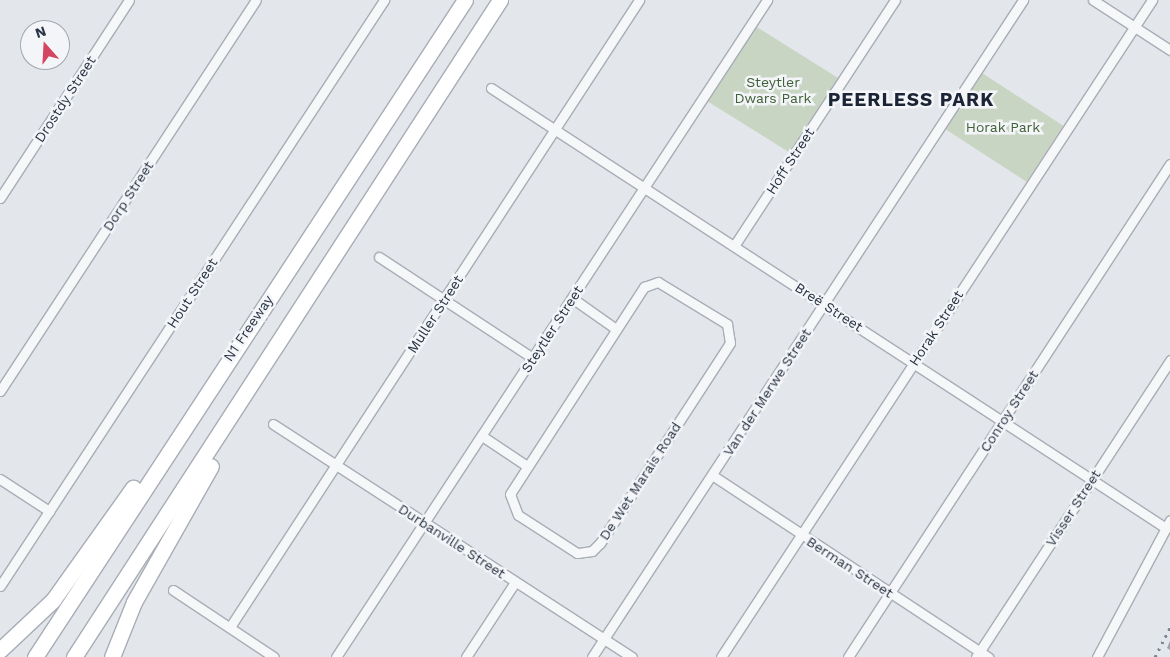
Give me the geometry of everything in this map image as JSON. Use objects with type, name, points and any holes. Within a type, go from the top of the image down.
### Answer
[{"type":"highway","name":"N1 Freeway","points":[[35,657],[208,388],[465,0]]},
{"type":"highway","points":[[74,657],[251,387],[500,0]]},
{"type":"highway","points":[[112,657],[134,602],[251,387]]},
{"type":"highway","points":[[0,650],[63,588],[191,405],[208,388]]},
{"type":"street","name":"Drostdy Street","points":[[0,198],[129,0]]},
{"type":"street","name":"Dorp Street","points":[[0,391],[256,0]]},
{"type":"street","name":"Muller Street","points":[[230,627],[639,0]]},
{"type":"street","name":"Steytler Street","points":[[336,657],[767,0]]},
{"type":"street","name":"Hoff Street","points":[[734,246],[895,0]]},
{"type":"street","name":"Van der Merwe Street","points":[[592,657],[1023,0]]},
{"type":"street","points":[[1093,0],[1170,50]]},
{"type":"street","name":"Horak Street","points":[[721,657],[1152,0]]},
{"type":"street","name":"Hout Street","points":[[0,586],[379,2]]},
{"type":"street","name":"Breë Street","points":[[491,88],[825,304],[1091,480],[1168,524]]},
{"type":"street","name":"Conroy Street","points":[[848,657],[1170,164]]},
{"type":"street","points":[[379,257],[533,358]]},
{"type":"street","name":"De Wet Marais Road","points":[[658,282],[727,324],[731,338],[592,551],[581,554],[569,549],[514,511],[511,490],[616,329],[644,287],[658,282]]},
{"type":"street","points":[[572,298],[616,329]]},
{"type":"street","name":"Visser Street","points":[[978,654],[1170,360]]},
{"type":"street","name":"Durbanville Street","points":[[273,424],[632,657]]},
{"type":"street","points":[[482,436],[527,466]]},
{"type":"street","name":"Berman Street","points":[[712,475],[978,654],[988,657]]},
{"type":"street","points":[[0,479],[49,511]]},
{"type":"street","points":[[1097,657],[1168,524]]},
{"type":"street","points":[[466,657],[515,582]]},
{"type":"street","points":[[173,590],[274,657]]},
{"type":"green space","name":"Steytler Dwars Park","points":[[755,26],[839,78],[792,154],[708,101]]},
{"type":"green space","name":"Horak Park","points":[[982,73],[1063,126],[1027,182],[946,129]]},
{"type":"railway","points":[[1155,657],[1170,628]]},
{"type":"district","name":"PEERLESS PARK","points":[[911,100]]}]
